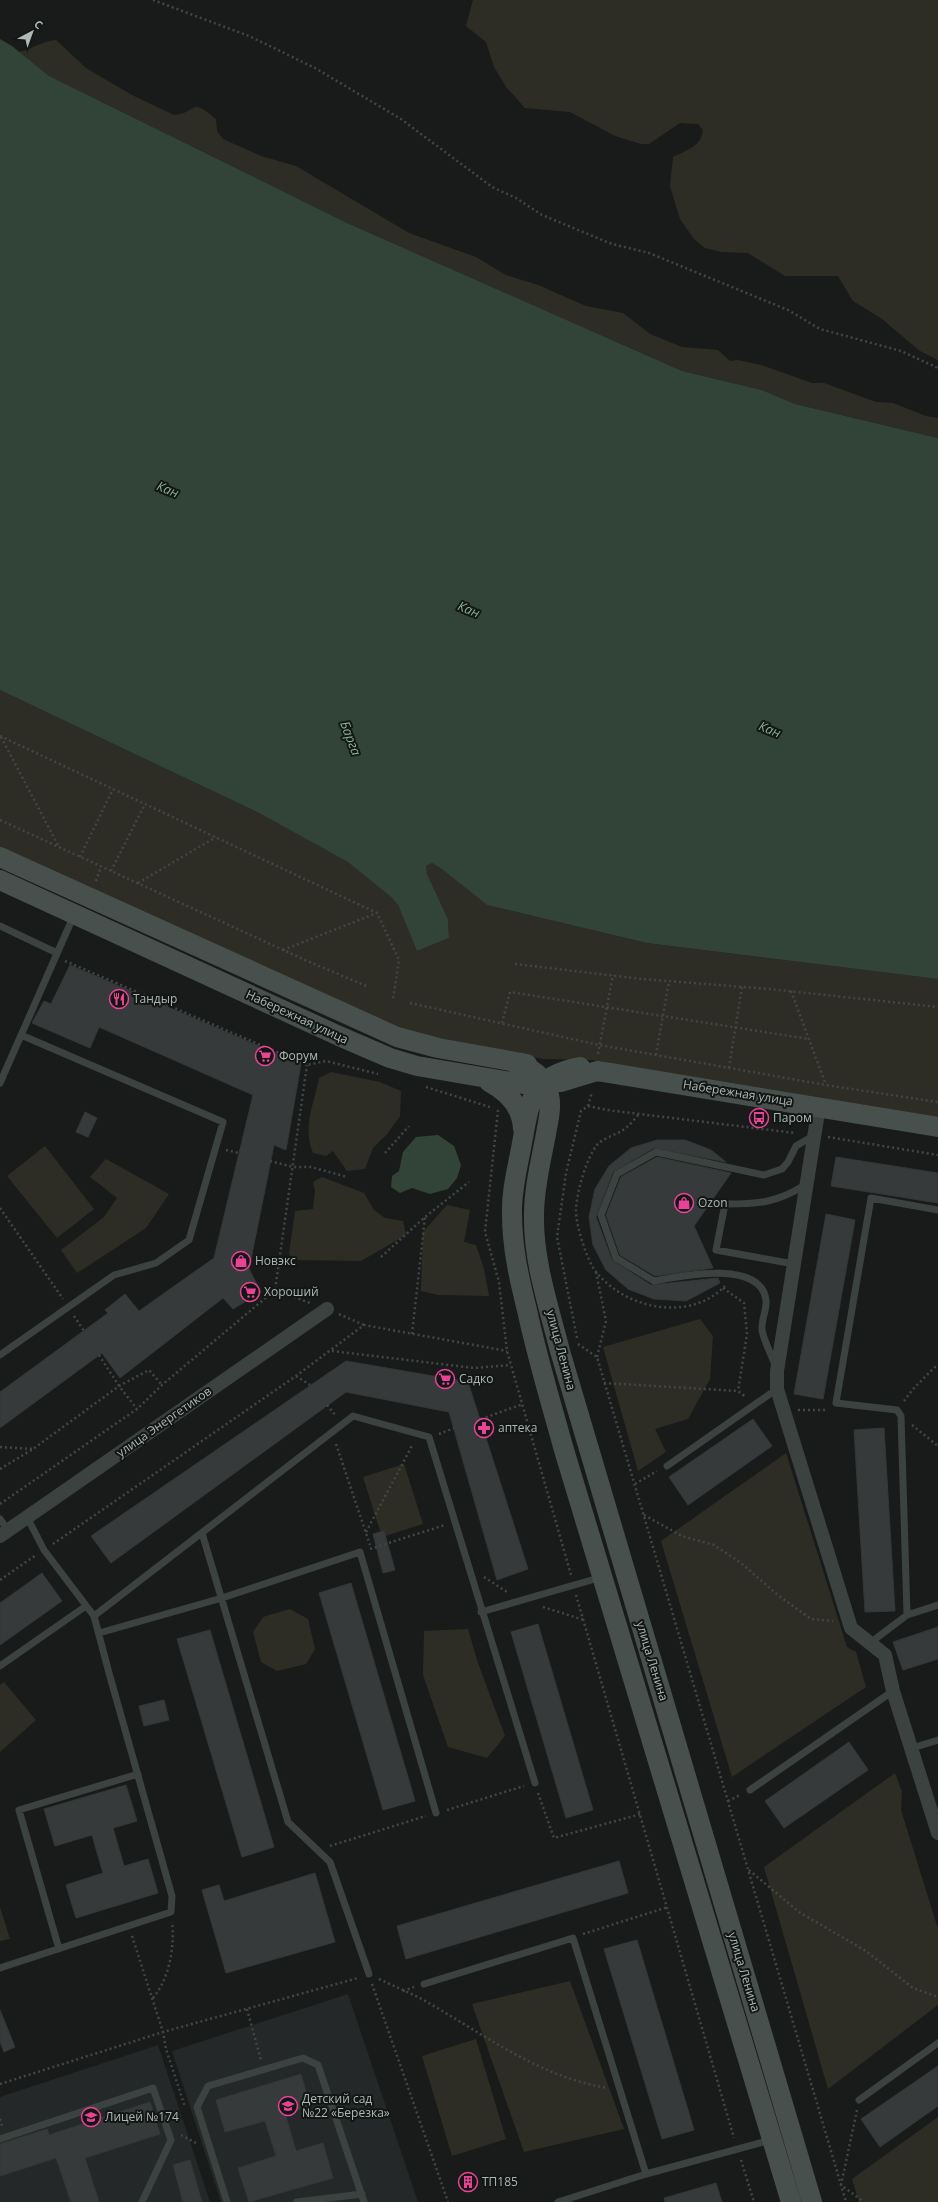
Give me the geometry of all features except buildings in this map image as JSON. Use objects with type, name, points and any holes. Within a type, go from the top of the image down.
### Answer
[{"type":"main road","name":"Набережная улица","points":[[0,857],[397,1037],[438,1048],[513,1062],[582,1071],[610,1072],[938,1127]]},
{"type":"main road","name":"Набережная улица","points":[[0,880],[390,1058],[433,1070],[523,1084],[561,1082],[582,1071]]},
{"type":"main road","points":[[74,914],[82,895]]},
{"type":"main road","points":[[513,1062],[534,1071],[544,1084]]},
{"type":"main road","name":"улица Ленина","points":[[549,1115],[558,1095],[582,1071]]},
{"type":"main road","name":"улица Ленина","points":[[484,1079],[510,1096],[518,1108],[523,1121],[524,1137]]},
{"type":"main road","name":"улица Ленина","points":[[791,2202],[782,2137],[546,1296],[535,1244],[534,1214],[549,1115],[550,1099],[544,1084],[537,1089],[529,1107],[512,1212],[513,1247],[538,1357],[602,1577],[782,2137],[812,2202]]},
{"type":"street","points":[[819,1106],[813,1136],[777,1371],[777,1389],[851,1628],[885,1655],[893,1691],[938,1833]]},
{"type":"street","name":"улица Энергетиков","points":[[3,1528],[27,1517],[327,1309]]},
{"type":"lane","points":[[0,1083],[74,914]]},
{"type":"lane","points":[[0,926],[57,953]]},
{"type":"lane","points":[[0,1355],[114,1275],[156,1263],[189,1240],[223,1122],[21,1035]]},
{"type":"lane","points":[[777,1371],[762,1330],[766,1300],[762,1288],[755,1280],[745,1276],[698,1274],[654,1281],[616,1258],[601,1215],[617,1174],[656,1152],[764,1175],[782,1169],[788,1162],[796,1146],[813,1136]]},
{"type":"lane","points":[[794,1264],[716,1250],[725,1204],[757,1204],[786,1197],[806,1185]]},
{"type":"lane","points":[[907,1615],[901,1416],[897,1410],[836,1402],[871,1198],[938,1210]]},
{"type":"lane","points":[[666,1466],[777,1389]]},
{"type":"lane","points":[[94,1616],[353,1416],[429,1437],[481,1612],[535,1783]]},
{"type":"lane","points":[[0,1968],[171,1912],[172,1896],[94,1616],[44,1550],[27,1517]]},
{"type":"lane","points":[[202,1534],[288,1822],[330,1862],[369,1974]]},
{"type":"lane","points":[[99,1633],[222,1598],[360,1552],[436,1813]]},
{"type":"lane","points":[[481,1612],[602,1577]]},
{"type":"lane","points":[[870,1644],[907,1615],[938,1605]]},
{"type":"lane","points":[[0,1666],[86,1606]]},
{"type":"lane","points":[[750,1790],[893,1691]]},
{"type":"lane","points":[[912,1748],[938,1740]]},
{"type":"lane","points":[[60,1949],[19,1810],[138,1774]]},
{"type":"lane","points":[[424,1984],[573,1938],[646,2174]]},
{"type":"lane","points":[[859,2100],[938,2043]]},
{"type":"lane","points":[[227,2202],[197,2107],[208,2086],[303,2058],[318,2065],[364,2202]]},
{"type":"lane","points":[[0,2139],[153,2088],[171,2140],[142,2202]]},
{"type":"lane","points":[[558,2202],[646,2174],[782,2137]]},
{"type":"lane","points":[[297,2202],[362,2194]]},
{"type":"path","points":[[153,0],[249,36],[315,68],[401,119],[492,188],[516,198],[542,215],[612,244],[649,253],[788,310],[820,329],[901,350],[938,368]]},
{"type":"path","points":[[0,736],[376,912],[399,960],[393,999]]},
{"type":"path","points":[[0,736],[60,848]]},
{"type":"path","points":[[80,857],[113,789]]},
{"type":"path","points":[[111,871],[145,804]]},
{"type":"path","points":[[0,820],[282,950],[369,987]]},
{"type":"path","points":[[137,883],[216,838]]},
{"type":"path","points":[[282,950],[376,912]]},
{"type":"path","points":[[53,963],[67,961],[308,1065],[326,1061],[380,1074]]},
{"type":"path","points":[[515,964],[613,976],[791,991],[938,1007]]},
{"type":"path","points":[[599,1045],[613,976]]},
{"type":"path","points":[[656,1055],[669,981]]},
{"type":"path","points":[[729,1068],[742,987]]},
{"type":"path","points":[[791,991],[826,1085]]},
{"type":"path","points":[[502,1023],[510,992],[809,1039]]},
{"type":"path","points":[[410,1003],[599,1045],[826,1085],[938,1102]]},
{"type":"path","points":[[0,1504],[137,1409],[275,1290],[308,1065]]},
{"type":"path","points":[[424,1087],[498,1109],[485,1232],[499,1282],[507,1351],[754,2202]]},
{"type":"path","points":[[597,1357],[578,1345],[557,1237],[566,1173],[581,1111],[588,1106],[938,1154]]},
{"type":"path","points":[[639,1114],[624,1130],[598,1145],[582,1178],[576,1210],[583,1242],[595,1272],[606,1322],[597,1357],[846,2202]]},
{"type":"path","points":[[385,1153],[408,1126]]},
{"type":"path","points":[[270,1161],[293,1167],[311,1167],[347,1177]]},
{"type":"path","points":[[381,1257],[424,1217],[469,1182]]},
{"type":"path","points":[[0,1208],[84,1331]]},
{"type":"path","points":[[412,1334],[424,1217]]},
{"type":"path","points":[[595,1272],[620,1293],[645,1305],[672,1309],[692,1304],[716,1295],[728,1282]]},
{"type":"path","points":[[723,1288],[744,1303],[747,1334],[738,1391]]},
{"type":"path","points":[[0,1580],[296,1376],[364,1325],[507,1351]]},
{"type":"path","points":[[331,1351],[474,1368],[512,1365]]},
{"type":"path","points":[[99,1355],[119,1386],[137,1409]]},
{"type":"path","points":[[897,1410],[913,1389],[938,1364]]},
{"type":"path","points":[[0,1469],[33,1449],[119,1386],[149,1370],[162,1386]]},
{"type":"path","points":[[296,1376],[310,1385]]},
{"type":"path","points":[[604,1383],[738,1391],[755,1404]]},
{"type":"path","points":[[481,1419],[523,1404]]},
{"type":"path","points":[[332,1432],[371,1548]]},
{"type":"path","points":[[366,1532],[418,1434]]},
{"type":"path","points":[[0,1446],[33,1449]]},
{"type":"path","points":[[635,1484],[666,1466]]},
{"type":"path","points":[[644,1514],[682,1536],[714,1546],[741,1563],[779,1596],[811,1619],[849,1622]]},
{"type":"path","points":[[360,1552],[454,1522]]},
{"type":"path","points":[[535,1783],[554,1838],[641,1814]]},
{"type":"path","points":[[748,1870],[799,1912],[866,1951],[913,1988],[938,1997]]},
{"type":"path","points":[[573,1938],[668,1907]]},
{"type":"path","points":[[153,1999],[162,1987],[171,1952],[171,1912]]},
{"type":"path","points":[[129,1926],[153,1999],[163,2032],[166,2049],[187,2114]]},
{"type":"path","points":[[369,1974],[448,2202]]},
{"type":"path","points":[[0,2084],[163,2032],[369,1974],[417,1997],[538,2067],[583,2084],[620,2090]]},
{"type":"path","points":[[247,2008],[264,2070]]},
{"type":"path","points":[[841,2185],[859,2100]]},
{"type":"path","points":[[194,2136],[199,2149]]},
{"type":"path","points":[[841,2185],[864,2202]]},
{"type":"shaded area","points":[[473,0],[938,0],[938,360],[920,351],[882,319],[853,301],[838,276],[785,276],[748,253],[721,252],[705,248],[694,239],[680,219],[670,186],[673,157],[688,150],[696,144],[702,136],[703,130],[698,124],[680,123],[649,144],[641,144],[615,136],[570,112],[525,108],[507,88],[494,67],[486,42],[466,26]]},
{"type":"shaded area","points":[[56,40],[86,68],[132,95],[174,115],[182,114],[197,107],[201,108],[216,119],[217,131],[223,139],[261,156],[296,166],[409,233],[476,257],[506,275],[538,285],[586,306],[623,313],[650,334],[682,347],[718,350],[730,361],[738,360],[761,365],[812,383],[824,383],[876,402],[893,403],[926,416],[938,418],[938,438],[795,404],[762,390],[682,371],[345,222],[49,76],[19,52]]},
{"type":"shaded area","points":[[0,690],[261,814],[349,862],[391,897],[398,905],[417,951],[449,938],[448,919],[427,874],[425,866],[432,863],[487,905],[647,943],[938,979],[938,1117],[592,1060],[544,1059],[409,1033],[0,849]]},
{"type":"shaded area","points":[[331,1072],[380,1082],[401,1091],[400,1116],[388,1133],[373,1148],[365,1169],[347,1171],[333,1151],[326,1156],[313,1153],[309,1134],[312,1106],[319,1078]]},
{"type":"shaded area","points":[[45,1146],[94,1209],[57,1238],[7,1176]]},
{"type":"shaded area","points":[[106,1159],[169,1194],[146,1228],[77,1273],[61,1250],[104,1217],[117,1198],[90,1177]]},
{"type":"shaded area","points":[[322,1177],[364,1193],[374,1210],[385,1218],[403,1221],[406,1235],[361,1261],[295,1260],[289,1254],[295,1211],[313,1209],[315,1191],[313,1182]]},
{"type":"shaded area","points":[[447,1205],[470,1210],[464,1242],[476,1245],[484,1269],[489,1296],[438,1295],[421,1291],[423,1232]]},
{"type":"shaded area","points":[[700,1319],[713,1336],[710,1379],[688,1419],[655,1429],[666,1452],[638,1471],[603,1347]]},
{"type":"shaded area","points":[[786,1453],[847,1647],[856,1652],[866,1687],[732,1777],[661,1541]]},
{"type":"shaded area","points":[[404,1464],[423,1524],[382,1537],[363,1477]]},
{"type":"shaded area","points":[[290,1609],[308,1619],[315,1649],[306,1664],[277,1671],[261,1662],[253,1632],[263,1617]]},
{"type":"shaded area","points":[[468,1629],[478,1663],[505,1736],[487,1758],[448,1747],[423,1675],[424,1631]]},
{"type":"shaded area","points":[[4,1682],[36,1720],[0,1752],[0,1685]]},
{"type":"shaded area","points":[[895,1773],[902,1792],[901,1810],[938,1929],[938,2005],[828,2089],[764,1867]]},
{"type":"shaded area","points":[[0,1907],[10,1939],[0,1941]]},
{"type":"shaded area","points":[[570,1981],[624,2129],[524,2152],[472,2004]]},
{"type":"shaded area","name":"Детский сад №22 «Березка»","points":[[348,1994],[418,2202],[221,2202],[172,2051]]},
{"type":"shaded area","points":[[476,2039],[506,2139],[452,2156],[422,2056]]},
{"type":"shaded area","name":"Лицей №174","points":[[158,2045],[210,2202],[0,2202],[0,2097]]},
{"type":"shaded area","points":[[938,2117],[938,2202],[859,2202],[852,2179]]},
{"type":"water","points":[[0,39],[12,46],[49,76],[345,222],[682,371],[762,390],[795,404],[938,438],[938,979],[647,943],[487,905],[432,863],[426,866],[427,874],[448,919],[449,938],[417,951],[398,905],[391,897],[348,862],[261,814],[0,690]]},
{"type":"water","points":[[438,1135],[454,1146],[461,1165],[457,1178],[448,1189],[430,1194],[412,1188],[400,1193],[391,1187],[392,1176],[399,1171],[403,1152],[416,1137]]},
{"type":"place","name":"Тандыр","points":[[119,999]]},
{"type":"place","name":"Форум","points":[[265,1056]]},
{"type":"place","name":"Паром","points":[[759,1118]]},
{"type":"place","name":"Ozon","points":[[684,1203]]},
{"type":"place","name":"Новэкс","points":[[241,1261]]},
{"type":"place","name":"Хороший","points":[[250,1292]]},
{"type":"place","name":"Садко","points":[[445,1379]]},
{"type":"place","name":"аптека","points":[[484,1428]]},
{"type":"place","name":"Детский сад №22 «Березка»","points":[[288,2106]]},
{"type":"place","name":"Лицей №174","points":[[91,2117]]},
{"type":"place","name":"ТП185","points":[[468,2182]]},
{"type":"water label","name":"Кан","points":[[168,489]]},
{"type":"water label","name":"Кан","points":[[469,609]]},
{"type":"water label","name":"Кан","points":[[770,729]]},
{"type":"water label","name":"Барга","points":[[351,738]]}]
